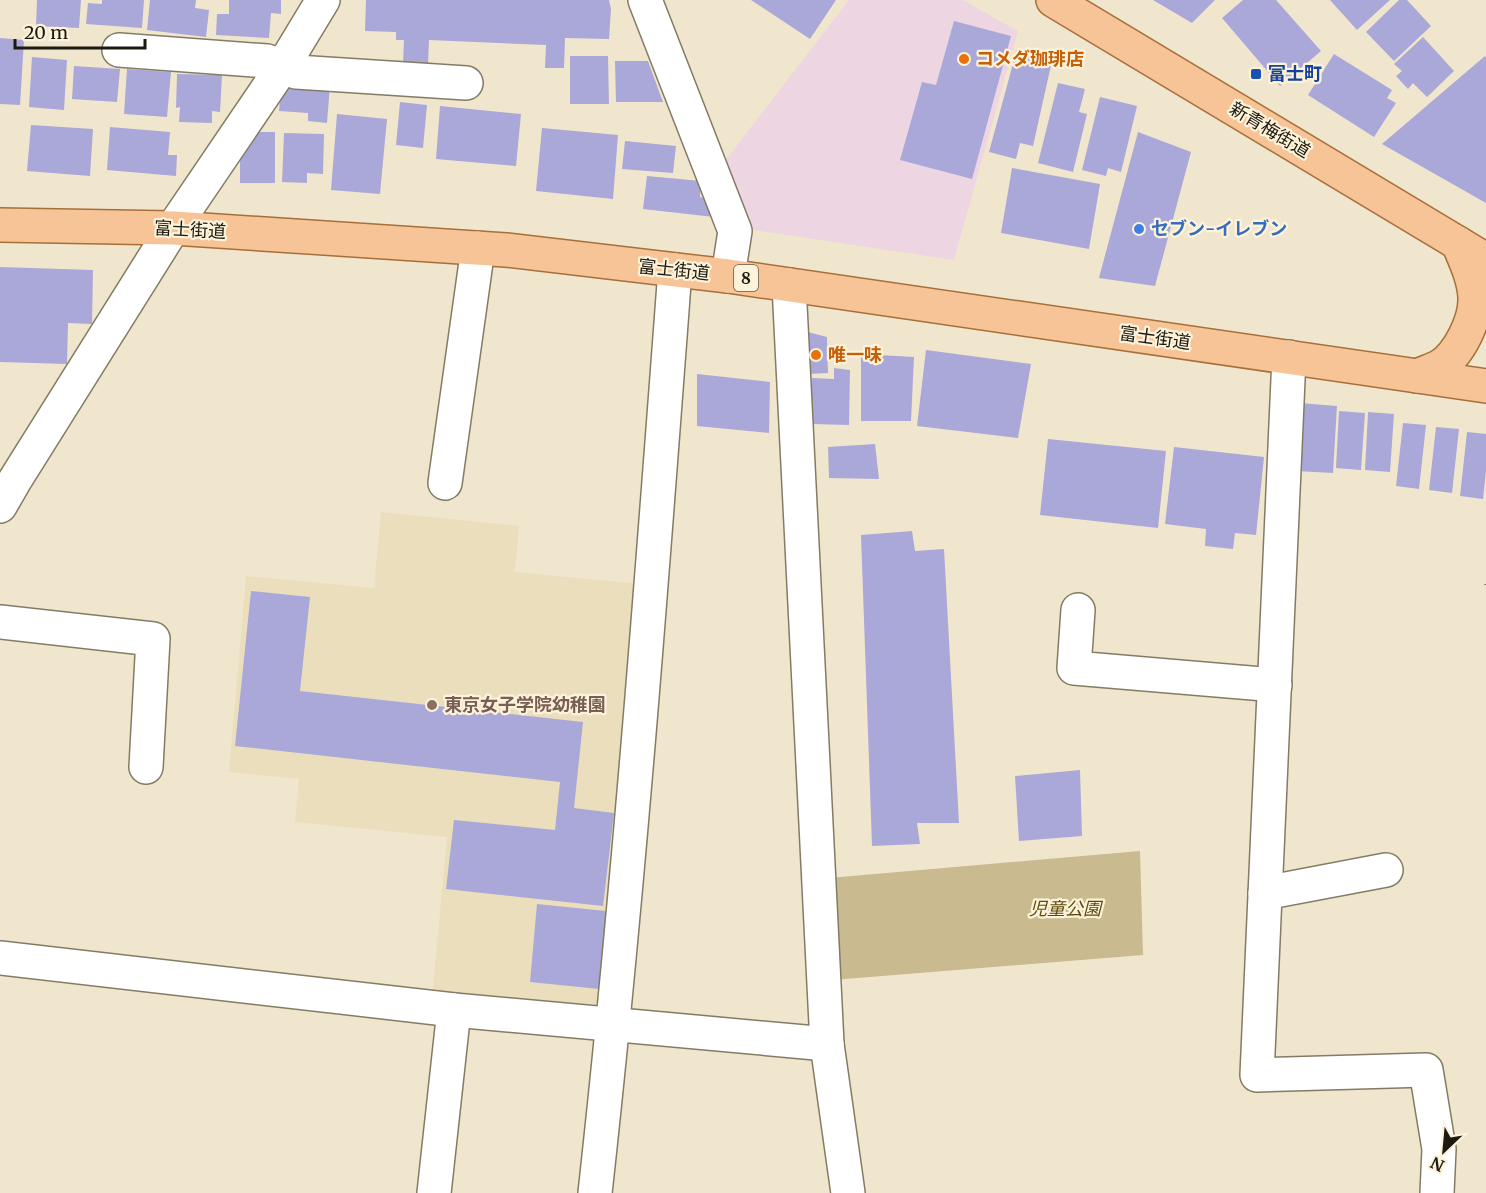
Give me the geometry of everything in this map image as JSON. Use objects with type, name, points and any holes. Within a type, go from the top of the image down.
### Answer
[{"type":"main road","name":"新青梅街道","points":[[1053,0],[1486,260]]},
{"type":"main road","name":"富士街道","points":[[0,225],[173,228],[478,248],[728,276],[1486,386]]},
{"type":"main road","points":[[1417,376],[1441,366],[1460,346],[1470,326],[1475,298],[1470,272],[1458,243]]},
{"type":"street","points":[[0,506],[173,228],[283,66],[323,0]]},
{"type":"street","points":[[645,0],[735,231],[728,276]]},
{"type":"street","points":[[119,50],[267,60],[296,72],[466,83]]},
{"type":"street","points":[[445,483],[478,248]]},
{"type":"street","points":[[595,1193],[614,1025],[636,786],[675,270]]},
{"type":"street","points":[[789,285],[826,1044],[848,1193]]},
{"type":"street","points":[[1289,357],[1257,1075],[1426,1070],[1439,1149],[1437,1193]]},
{"type":"street","points":[[1078,610],[1074,668],[1275,685]]},
{"type":"street","points":[[0,622],[153,639],[146,767]]},
{"type":"street","points":[[1265,893],[1386,870]]},
{"type":"street","points":[[0,958],[454,1010],[826,1044]]},
{"type":"street","points":[[434,1193],[454,1010]]},
{"type":"shaded area","points":[[849,0],[963,0],[1018,31],[954,260],[754,230],[725,161]]},
{"type":"shaded area","name":"東京女子学院幼稚園","points":[[381,512],[519,526],[515,572],[641,584],[602,1012],[432,997],[447,837],[295,822],[299,779],[229,772],[246,576],[374,588]]},
{"type":"green space","name":"児童公園","points":[[1140,851],[1143,955],[833,980],[829,878]]},
{"type":"building","points":[[37,0],[81,0],[79,28],[36,26]]},
{"type":"building","points":[[102,0],[144,0],[142,28],[86,24],[88,3],[102,4]]},
{"type":"building","points":[[150,0],[196,0],[195,8],[209,10],[206,37],[147,30]]},
{"type":"building","points":[[229,0],[281,0],[281,14],[271,13],[269,38],[216,35],[217,14],[229,14]]},
{"type":"building","points":[[366,0],[609,0],[611,9],[609,39],[565,38],[564,68],[545,68],[546,45],[429,40],[428,64],[403,63],[404,40],[396,40],[396,32],[365,31]]},
{"type":"building","points":[[751,0],[836,0],[810,39]]},
{"type":"building","points":[[1153,0],[1215,0],[1192,23]]},
{"type":"building","points":[[1243,0],[1276,0],[1321,51],[1280,86],[1222,18]]},
{"type":"building","points":[[1330,0],[1390,0],[1357,30]]},
{"type":"building","points":[[1399,0],[1407,0],[1431,26],[1394,61],[1366,32]]},
{"type":"building","points":[[954,21],[1011,36],[972,179],[900,160],[922,82],[936,85]]},
{"type":"building","points":[[1423,37],[1454,71],[1427,97],[1413,83],[1408,89],[1396,76],[1402,71],[1394,64]]},
{"type":"building","points":[[0,38],[24,40],[20,105],[0,104]]},
{"type":"building","points":[[1017,49],[1052,61],[1033,146],[1020,143],[1016,159],[989,152]]},
{"type":"building","points":[[1334,54],[1392,90],[1387,98],[1396,103],[1374,137],[1308,95]]},
{"type":"building","points":[[570,56],[608,56],[609,104],[570,104]]},
{"type":"building","points":[[1485,56],[1486,58],[1486,203],[1382,144]]},
{"type":"building","points":[[32,57],[67,60],[64,110],[29,107]]},
{"type":"building","points":[[615,61],[648,61],[663,102],[616,102]]},
{"type":"building","points":[[74,66],[120,69],[117,102],[72,99]]},
{"type":"building","points":[[127,69],[171,72],[167,117],[124,114]]},
{"type":"building","points":[[177,74],[222,75],[220,112],[212,111],[212,123],[179,122],[180,107],[176,108]]},
{"type":"building","points":[[1058,83],[1085,89],[1079,112],[1087,114],[1073,172],[1038,163]]},
{"type":"building","points":[[330,85],[327,123],[308,121],[308,113],[279,111],[281,87],[300,89]]},
{"type":"building","points":[[1100,97],[1137,106],[1121,172],[1108,168],[1106,176],[1082,170]]},
{"type":"building","points":[[400,102],[427,105],[423,148],[396,145]]},
{"type":"building","points":[[440,106],[521,114],[516,166],[436,159]]},
{"type":"building","points":[[337,114],[387,119],[380,194],[331,190]]},
{"type":"building","points":[[31,125],[93,129],[90,176],[27,171]]},
{"type":"building","points":[[110,127],[170,132],[168,155],[177,155],[176,176],[107,170]]},
{"type":"building","points":[[542,128],[618,135],[613,199],[536,191]]},
{"type":"building","points":[[249,132],[275,132],[275,183],[240,183],[240,146],[249,147]]},
{"type":"building","points":[[1138,132],[1191,152],[1155,286],[1099,278]]},
{"type":"building","points":[[284,133],[324,134],[323,174],[307,173],[307,183],[282,182]]},
{"type":"building","points":[[625,141],[676,146],[673,173],[622,169]]},
{"type":"building","points":[[1012,168],[1100,184],[1089,249],[1001,233]]},
{"type":"building","points":[[647,176],[701,181],[700,197],[707,199],[714,217],[643,209]]},
{"type":"building","points":[[0,267],[93,270],[92,324],[68,323],[67,364],[0,362]]},
{"type":"building","points":[[804,331],[827,337],[828,373],[808,374]]},
{"type":"building","points":[[926,350],[1031,364],[1018,438],[917,426]]},
{"type":"building","points":[[861,354],[914,357],[911,421],[861,421]]},
{"type":"building","points":[[834,368],[850,370],[849,425],[812,424],[812,378],[834,379]]},
{"type":"building","points":[[697,374],[770,382],[769,433],[697,426]]},
{"type":"building","points":[[1300,403],[1337,406],[1333,473],[1296,471]]},
{"type":"building","points":[[1339,411],[1365,413],[1361,470],[1336,468]]},
{"type":"building","points":[[1368,412],[1394,414],[1390,472],[1365,470]]},
{"type":"building","points":[[1403,423],[1426,425],[1419,489],[1396,486]]},
{"type":"building","points":[[1436,427],[1459,429],[1452,493],[1429,490]]},
{"type":"building","points":[[1467,432],[1486,434],[1483,499],[1460,496]]},
{"type":"building","points":[[1048,439],[1166,451],[1158,528],[1040,515]]},
{"type":"building","points":[[875,444],[879,479],[829,478],[828,447]]},
{"type":"building","points":[[1174,447],[1264,457],[1256,535],[1235,533],[1233,549],[1205,546],[1206,529],[1165,524]]},
{"type":"building","points":[[912,531],[915,551],[944,549],[959,823],[917,823],[920,844],[872,846],[861,535]]},
{"type":"building","points":[[251,591],[310,597],[300,691],[583,722],[574,808],[614,813],[603,906],[446,889],[454,820],[555,830],[560,782],[235,746]]},
{"type":"building","points":[[1080,770],[1082,836],[1019,841],[1015,776]]},
{"type":"building","points":[[537,904],[606,911],[599,989],[530,982]]},
{"type":"place","name":"コメダ珈琲店","points":[[964,59]]},
{"type":"place","name":"富士町","points":[[1256,74]]},
{"type":"place","name":"セブン-イレブン","points":[[1139,229]]},
{"type":"place","name":"唯一味","points":[[816,355]]},
{"type":"place","name":"東京女子学院幼稚園","points":[[432,705]]}]
